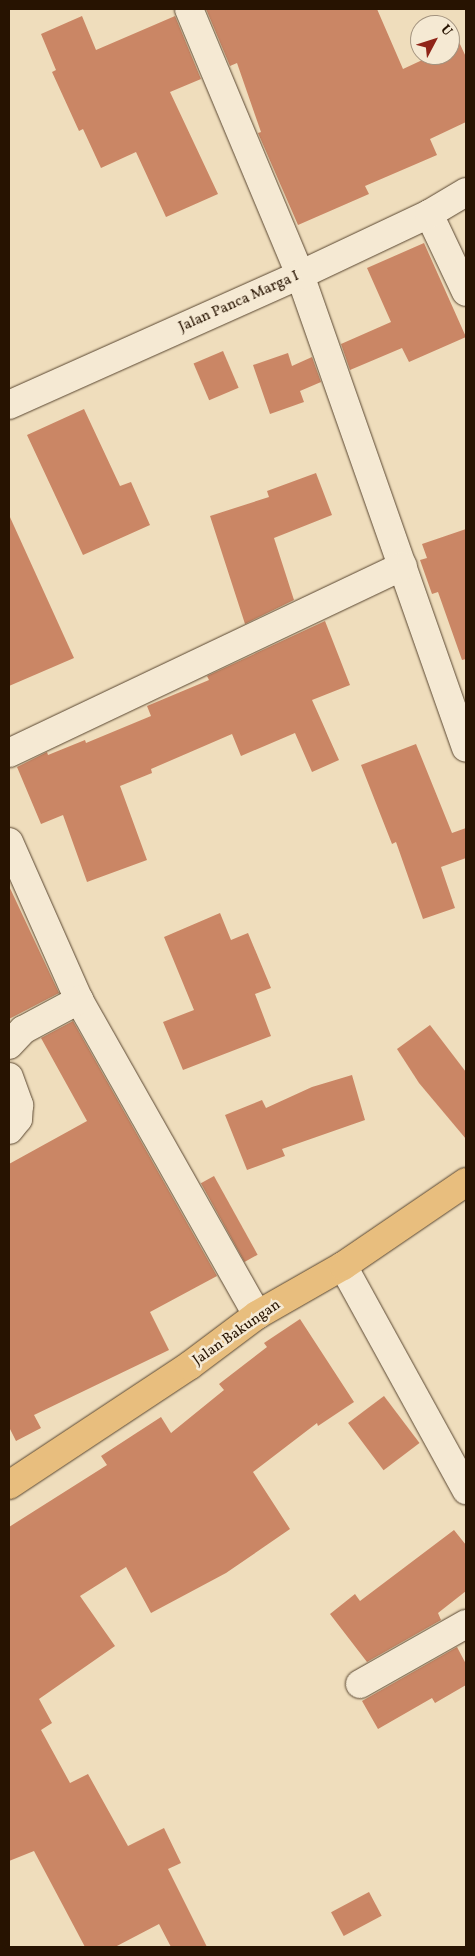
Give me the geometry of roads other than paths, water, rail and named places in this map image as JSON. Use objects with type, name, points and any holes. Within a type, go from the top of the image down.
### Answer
[{"type":"main road","name":"Jalan Bakungan","points":[[9,1485],[189,1366],[257,1315],[343,1266],[466,1182]]},
{"type":"street","points":[[189,9],[300,275],[466,748]]},
{"type":"street","name":"Jalan Panca Marga I","points":[[9,405],[300,275],[429,214],[466,192]]},
{"type":"street","points":[[429,214],[466,292]]},
{"type":"street","points":[[9,753],[403,566]]},
{"type":"street","points":[[9,842],[79,1000],[257,1315]]},
{"type":"street","points":[[9,1045],[23,1030],[79,1000]]},
{"type":"street","points":[[9,1077],[19,1105],[18,1119],[9,1130]]},
{"type":"street","points":[[343,1266],[466,1490]]},
{"type":"street","points":[[360,1684],[466,1624]]}]
